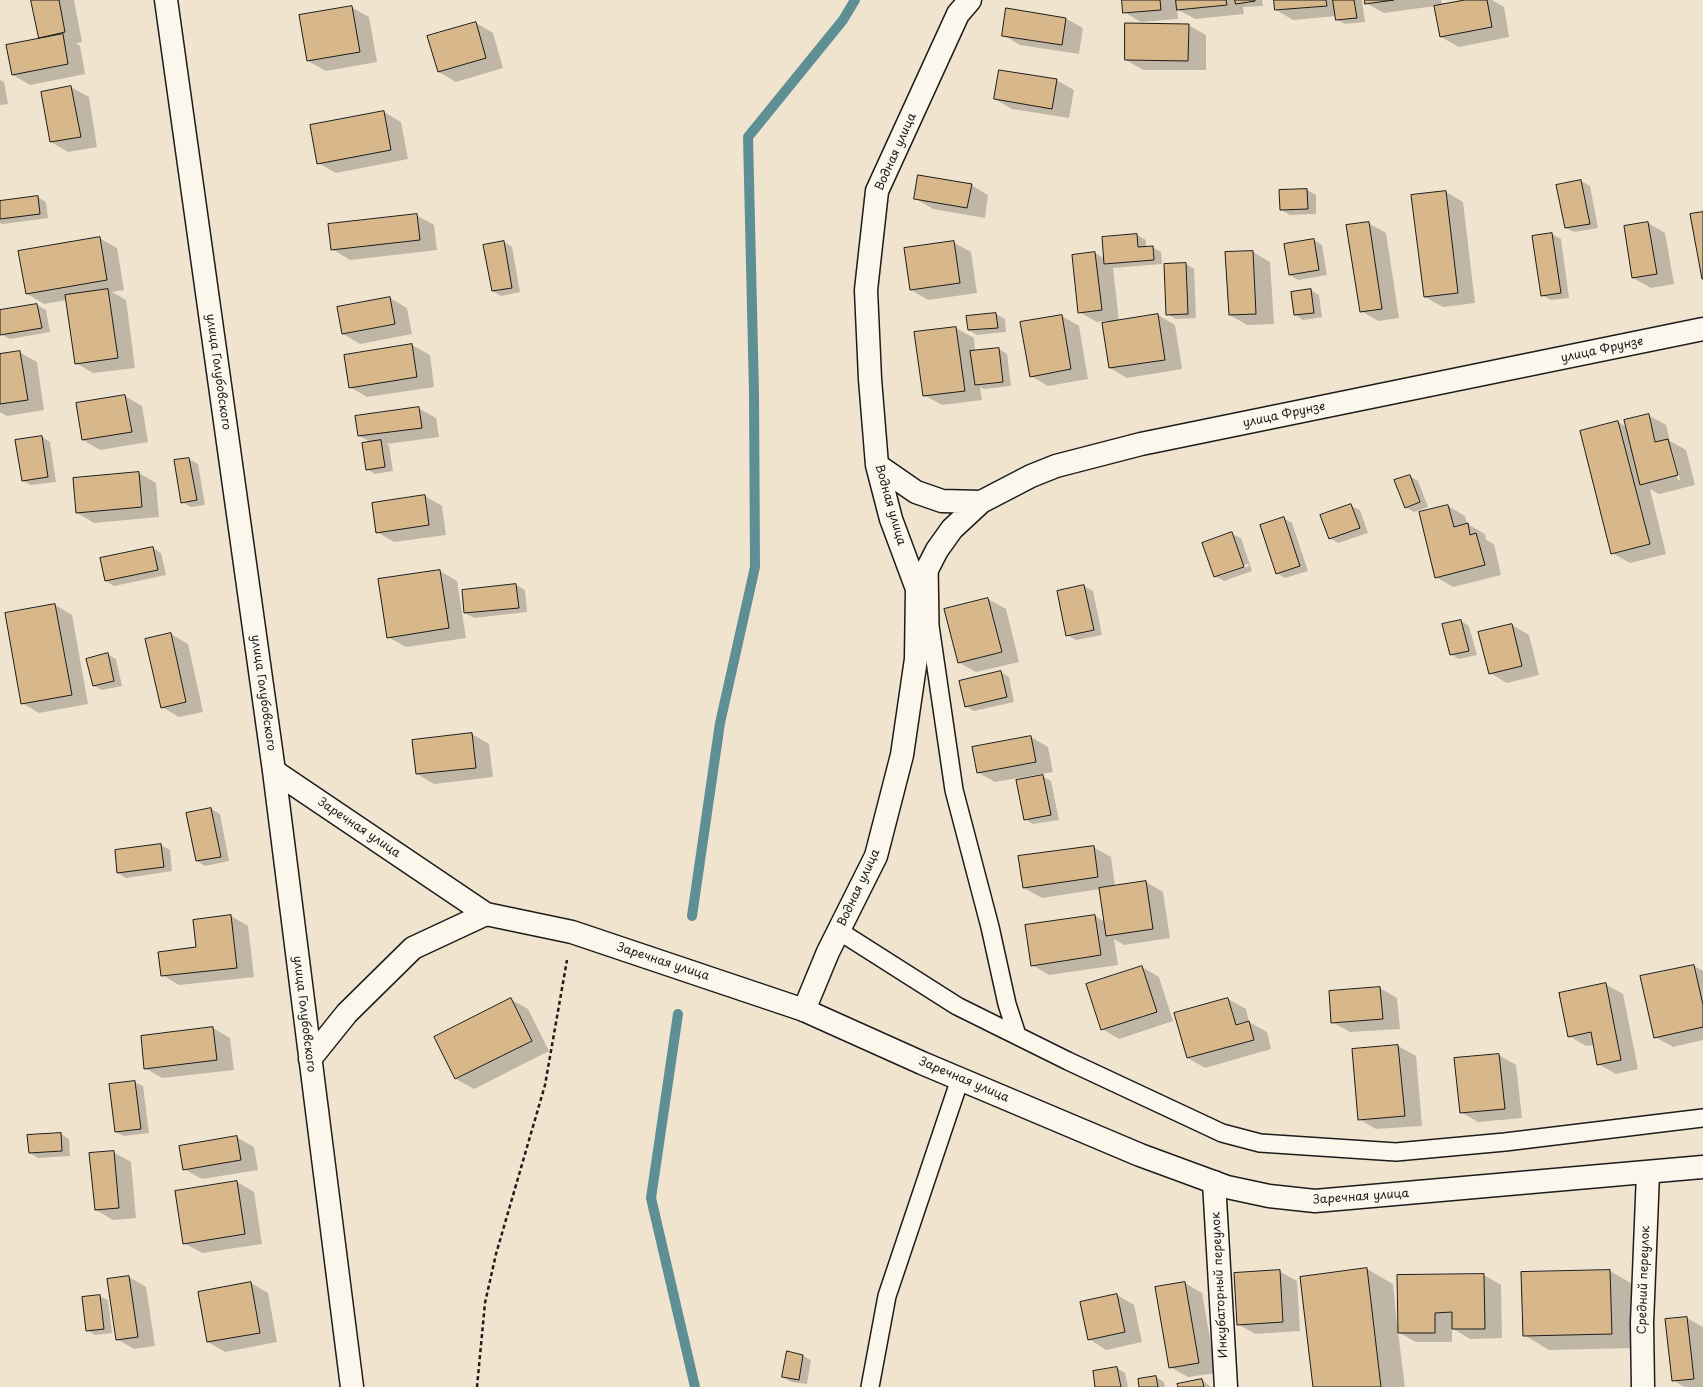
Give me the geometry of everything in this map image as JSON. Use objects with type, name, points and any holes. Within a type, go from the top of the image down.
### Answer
[{"type":"street","name":"улица Голубовского","points":[[166,0],[274,771],[352,1387]]},
{"type":"street","name":"Водная улица","points":[[804,1010],[839,931],[876,856],[902,755],[916,659],[917,590],[891,519],[877,465],[870,379],[866,290],[877,191],[958,14],[970,0]]},
{"type":"street","name":"улица Фрунзе","points":[[917,590],[929,565],[952,530],[981,502],[1031,476],[1056,466],[1084,458],[1703,329]]},
{"type":"street","points":[[877,465],[916,492],[942,501],[981,502]]},
{"type":"street","name":"Заречная улица","points":[[274,771],[486,914],[572,932],[804,1010],[960,1079],[1140,1155],[1227,1187],[1269,1196],[1315,1201],[1703,1167]]},
{"type":"street","points":[[310,1059],[347,1013],[413,948],[486,914]]},
{"type":"street","name":"Средний переулок","points":[[1643,1387],[1642,1323],[1648,1173]]},
{"type":"street","name":"Инкубаторный переулок","points":[[1214,1182],[1226,1387]]},
{"type":"lane","points":[[929,565],[930,626],[954,790],[990,927],[1007,1004],[1017,1035]]},
{"type":"lane","points":[[839,931],[957,1006],[1068,1061],[1222,1133],[1260,1143],[1396,1152],[1505,1142],[1703,1118]]},
{"type":"lane","points":[[870,1387],[887,1296],[960,1079]]},
{"type":"path","points":[[477,1387],[485,1304],[496,1254],[545,1085],[572,932]]},
{"type":"building","points":[[31,0],[59,0],[65,32],[39,38]]},
{"type":"building","points":[[1122,0],[1160,0],[1161,10],[1123,13]]},
{"type":"building","points":[[1176,0],[1226,0],[1227,5],[1177,10]]},
{"type":"building","points":[[1235,0],[1255,0],[1255,1],[1236,4]]},
{"type":"building","points":[[1274,0],[1326,0],[1327,6],[1275,10]]},
{"type":"building","points":[[1333,0],[1354,0],[1357,18],[1336,20]]},
{"type":"building","points":[[1365,0],[1394,0],[1365,4]]},
{"type":"building","points":[[1465,0],[1487,0],[1492,27],[1440,37],[1434,6]]},
{"type":"building","points":[[352,6],[360,52],[307,61],[299,15]]},
{"type":"building","points":[[1006,8],[1066,18],[1062,45],[1002,36]]},
{"type":"building","points":[[476,22],[486,58],[438,72],[427,36]]},
{"type":"building","points":[[1125,23],[1189,24],[1188,61],[1125,60]]},
{"type":"building","points":[[63,34],[68,64],[12,75],[6,45]]},
{"type":"building","points":[[999,70],[1057,79],[1052,109],[994,99]]},
{"type":"building","points":[[71,86],[81,137],[50,142],[41,92]]},
{"type":"building","points":[[384,111],[391,150],[317,164],[310,125]]},
{"type":"building","points":[[918,175],[972,184],[967,208],[914,199]]},
{"type":"building","points":[[1581,180],[1590,224],[1565,228],[1556,185]]},
{"type":"building","points":[[1307,189],[1308,209],[1280,210],[1279,190]]},
{"type":"building","points":[[1446,191],[1458,293],[1424,297],[1411,195]]},
{"type":"building","points":[[38,196],[40,214],[0,219],[0,201]]},
{"type":"building","points":[[1703,212],[1703,279],[1702,279],[1690,214]]},
{"type":"building","points":[[417,214],[420,240],[331,250],[328,224]]},
{"type":"building","points":[[1369,222],[1382,309],[1360,312],[1346,225]]},
{"type":"building","points":[[1648,222],[1657,274],[1632,278],[1624,226]]},
{"type":"building","points":[[1552,233],[1561,293],[1541,296],[1532,236]]},
{"type":"building","points":[[1137,234],[1138,247],[1153,246],[1154,260],[1104,264],[1102,237]]},
{"type":"building","points":[[100,237],[107,280],[26,294],[18,251]]},
{"type":"building","points":[[1314,239],[1319,270],[1289,275],[1284,244]]},
{"type":"building","points":[[504,241],[512,288],[492,291],[483,245]]},
{"type":"building","points":[[954,241],[960,283],[910,290],[904,248]]},
{"type":"building","points":[[1253,251],[1256,314],[1229,315],[1225,252]]},
{"type":"building","points":[[1095,252],[1102,310],[1078,313],[1072,255]]},
{"type":"building","points":[[1186,263],[1188,314],[1166,315],[1164,264]]},
{"type":"building","points":[[108,289],[118,358],[75,364],[65,295]]},
{"type":"building","points":[[1311,289],[1314,313],[1294,315],[1291,292]]},
{"type":"building","points":[[390,297],[395,324],[342,334],[337,307]]},
{"type":"building","points":[[37,304],[42,328],[0,335],[0,310]]},
{"type":"building","points":[[996,313],[998,328],[968,330],[966,316]]},
{"type":"building","points":[[1158,314],[1165,360],[1109,368],[1102,323]]},
{"type":"building","points":[[1062,315],[1071,369],[1030,377],[1020,322]]},
{"type":"building","points":[[956,327],[965,391],[923,396],[914,332]]},
{"type":"building","points":[[412,344],[417,377],[349,388],[344,355]]},
{"type":"building","points":[[999,348],[1003,382],[975,385],[970,351]]},
{"type":"building","points":[[20,351],[28,400],[0,404],[0,354]]},
{"type":"building","points":[[125,395],[132,432],[82,440],[76,403]]},
{"type":"building","points":[[419,407],[422,428],[358,436],[355,416]]},
{"type":"building","points":[[1649,414],[1655,442],[1668,439],[1678,475],[1640,485],[1624,420]]},
{"type":"building","points":[[1618,421],[1650,544],[1611,554],[1580,431]]},
{"type":"building","points":[[42,436],[48,477],[22,481],[15,440]]},
{"type":"building","points":[[381,440],[385,467],[366,470],[362,443]]},
{"type":"building","points":[[189,458],[197,500],[181,503],[174,460]]},
{"type":"building","points":[[139,472],[142,507],[76,513],[73,478]]},
{"type":"building","points":[[1410,475],[1420,502],[1405,508],[1394,480]]},
{"type":"building","points":[[425,495],[429,525],[376,533],[372,503]]},
{"type":"building","points":[[1351,504],[1360,528],[1329,539],[1320,515]]},
{"type":"building","points":[[1448,505],[1454,527],[1468,523],[1470,535],[1476,533],[1485,565],[1435,578],[1419,512]]},
{"type":"building","points":[[1284,517],[1300,566],[1276,574],[1260,525]]},
{"type":"building","points":[[1232,532],[1244,567],[1214,577],[1202,543]]},
{"type":"building","points":[[153,547],[158,570],[105,581],[100,558]]},
{"type":"building","points":[[440,570],[449,628],[387,638],[378,579]]},
{"type":"building","points":[[516,584],[519,608],[464,613],[462,590]]},
{"type":"building","points":[[1084,585],[1094,630],[1066,636],[1057,591]]},
{"type":"building","points":[[988,598],[1002,652],[958,663],[944,609]]},
{"type":"building","points":[[55,604],[72,695],[21,704],[5,613]]},
{"type":"building","points":[[1461,620],[1469,651],[1450,655],[1442,624]]},
{"type":"building","points":[[1512,624],[1522,666],[1489,674],[1478,632]]},
{"type":"building","points":[[171,633],[186,702],[161,708],[145,639]]},
{"type":"building","points":[[108,653],[114,681],[93,686],[86,659]]},
{"type":"building","points":[[1001,671],[1007,697],[965,707],[959,681]]},
{"type":"building","points":[[472,733],[476,768],[416,774],[412,740]]},
{"type":"building","points":[[1031,736],[1036,762],[977,773],[972,747]]},
{"type":"building","points":[[1043,775],[1051,815],[1024,820],[1016,780]]},
{"type":"building","points":[[211,808],[221,857],[196,861],[186,813]]},
{"type":"building","points":[[161,844],[164,867],[117,873],[115,850]]},
{"type":"building","points":[[1094,846],[1098,877],[1023,888],[1018,856]]},
{"type":"building","points":[[1146,881],[1153,929],[1106,936],[1099,888]]},
{"type":"building","points":[[231,915],[237,968],[161,976],[158,952],[196,947],[193,920]]},
{"type":"building","points":[[1095,915],[1101,955],[1031,966],[1025,925]]},
{"type":"building","points":[[1694,965],[1703,1005],[1703,1027],[1654,1038],[1640,976]]},
{"type":"building","points":[[1142,966],[1157,1012],[1101,1030],[1086,984]]},
{"type":"building","points":[[1606,983],[1621,1060],[1597,1065],[1591,1032],[1568,1037],[1559,993]]},
{"type":"building","points":[[1380,987],[1383,1019],[1331,1023],[1329,991]]},
{"type":"building","points":[[511,998],[532,1041],[455,1079],[434,1037]]},
{"type":"building","points":[[1228,998],[1236,1025],[1249,1021],[1254,1040],[1187,1058],[1174,1013]]},
{"type":"building","points":[[213,1027],[217,1060],[144,1069],[141,1036]]},
{"type":"building","points":[[1398,1045],[1405,1116],[1358,1120],[1352,1049]]},
{"type":"building","points":[[1499,1054],[1505,1109],[1460,1113],[1454,1058]]},
{"type":"building","points":[[135,1081],[141,1129],[115,1132],[109,1084]]},
{"type":"building","points":[[61,1133],[62,1151],[29,1153],[27,1135]]},
{"type":"building","points":[[237,1136],[241,1160],[183,1170],[179,1146]]},
{"type":"building","points":[[114,1151],[119,1208],[95,1210],[89,1153]]},
{"type":"building","points":[[237,1181],[245,1234],[183,1244],[175,1191]]},
{"type":"building","points":[[1367,1268],[1381,1387],[1313,1387],[1300,1277]]},
{"type":"building","points":[[1280,1270],[1283,1322],[1237,1325],[1234,1273]]},
{"type":"building","points":[[1610,1270],[1612,1334],[1523,1336],[1521,1272]]},
{"type":"building","points":[[1484,1274],[1485,1329],[1452,1329],[1452,1312],[1435,1313],[1435,1333],[1398,1333],[1397,1275]]},
{"type":"building","points":[[129,1276],[138,1337],[116,1340],[107,1279]]},
{"type":"building","points":[[251,1282],[260,1333],[207,1342],[198,1292]]},
{"type":"building","points":[[1185,1282],[1199,1363],[1169,1368],[1155,1287]]},
{"type":"building","points":[[1117,1294],[1125,1332],[1088,1340],[1080,1302]]},
{"type":"building","points":[[100,1295],[104,1329],[86,1331],[82,1297]]},
{"type":"building","points":[[1687,1317],[1694,1379],[1672,1381],[1665,1319]]},
{"type":"building","points":[[787,1351],[803,1355],[799,1380],[782,1377]]},
{"type":"building","points":[[1117,1367],[1121,1387],[1095,1387],[1093,1371]]},
{"type":"building","points":[[1156,1376],[1158,1387],[1139,1387],[1138,1379]]},
{"type":"building","points":[[1202,1379],[1204,1387],[1178,1387],[1177,1384]]},
{"type":"waterway","points":[[692,916],[720,723],[755,567],[754,393],[748,137],[843,20],[855,0]]},
{"type":"waterway","points":[[678,1014],[651,1198],[695,1387]]}]
